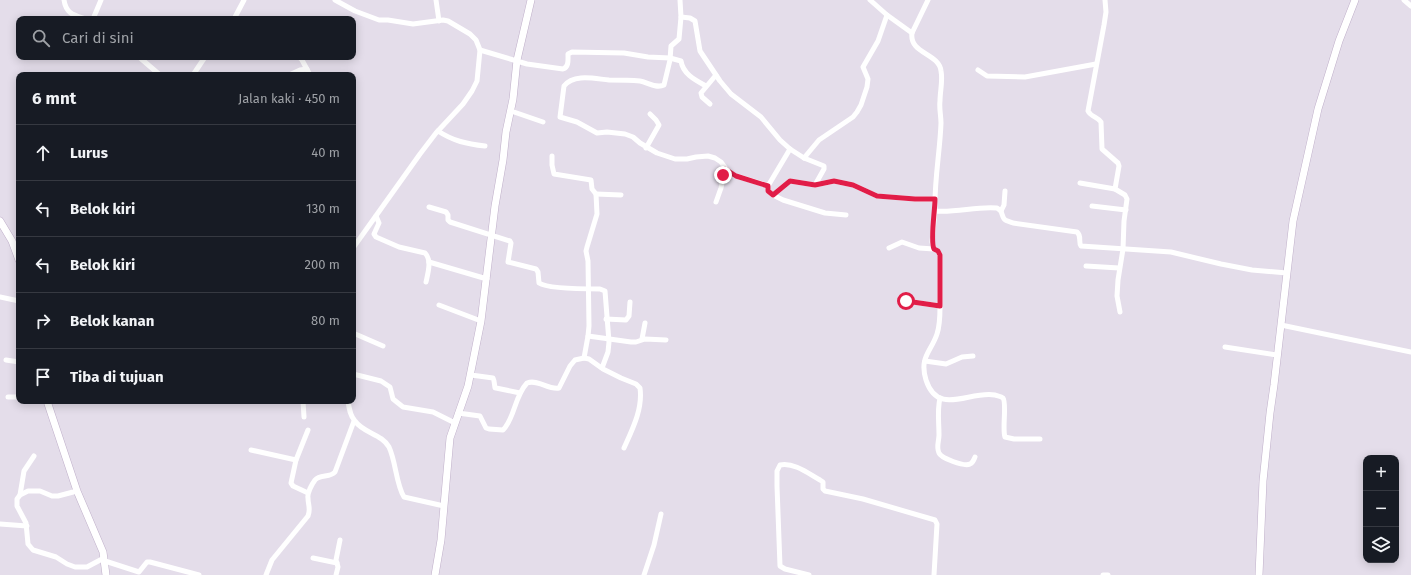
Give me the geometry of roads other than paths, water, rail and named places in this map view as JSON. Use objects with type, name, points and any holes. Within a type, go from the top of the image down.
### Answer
[{"type":"street","points":[[64,0],[65,7],[70,13],[78,16]]},
{"type":"street","points":[[94,16],[100,0]]},
{"type":"street","points":[[236,16],[244,0]]},
{"type":"street","points":[[335,0],[373,19],[413,24],[448,21],[470,34],[476,40],[480,50],[476,85],[463,104],[438,131],[420,154],[356,244]]},
{"type":"street","points":[[436,0],[437,22]]},
{"type":"street","points":[[435,575],[444,506],[449,446],[471,375],[481,321],[495,206],[513,98],[517,60],[531,0]]},
{"type":"street","points":[[680,0],[681,17],[679,39],[671,46],[664,85],[660,86],[641,82],[584,78],[568,82],[564,86],[560,117],[577,122],[597,132],[625,134],[633,137],[646,148],[675,159],[687,159],[702,156],[715,158],[721,162],[725,169],[736,176],[768,186]]},
{"type":"street","points":[[870,0],[887,15],[912,33]]},
{"type":"street","points":[[928,0],[912,33],[912,42],[915,46],[939,64],[941,69],[941,121],[934,189],[935,211],[932,242],[934,249]]},
{"type":"street","points":[[1105,0],[1106,12],[1088,111],[1089,114],[1099,119],[1101,122],[1102,149],[1118,163],[1118,174],[1115,189]]},
{"type":"street","points":[[1259,575],[1262,481],[1293,221],[1316,116],[1339,41],[1355,0]]},
{"type":"street","points":[[1404,0],[1411,6]]},
{"type":"street","points":[[804,158],[819,140],[853,117],[857,112],[867,87],[868,79],[864,67],[878,41],[887,15]]},
{"type":"street","points":[[681,17],[690,18],[695,21],[700,52],[731,94],[761,117],[780,140],[790,149],[804,158],[825,167],[815,185]]},
{"type":"street","points":[[480,50],[527,64],[563,69],[567,66],[568,54],[572,52],[624,53],[648,57],[670,58],[681,61],[683,68],[690,77],[706,86]]},
{"type":"street","points":[[142,60],[156,72]]},
{"type":"street","points":[[195,72],[203,60]]},
{"type":"street","points":[[302,60],[308,72]]},
{"type":"street","points":[[978,70],[986,76],[1025,77],[1096,64]]},
{"type":"street","points":[[295,72],[307,69]]},
{"type":"street","points":[[710,104],[700,94],[716,75]]},
{"type":"street","points":[[511,111],[543,122]]},
{"type":"street","points":[[646,148],[659,126],[650,114]]},
{"type":"street","points":[[438,131],[463,143],[485,146]]},
{"type":"street","points":[[790,149],[768,186],[768,191],[784,200],[825,213],[846,215]]},
{"type":"street","points":[[552,156],[554,174],[591,180],[592,189],[596,194],[597,214],[586,251],[588,261],[588,336],[584,358]]},
{"type":"street","points":[[716,202],[725,169]]},
{"type":"street","points":[[773,195],[790,181],[815,185],[834,181],[853,185],[877,196],[935,199]]},
{"type":"street","points":[[1080,183],[1115,189],[1127,197],[1123,249],[1119,268],[1117,296],[1120,312]]},
{"type":"street","points":[[1005,191],[1004,205],[1001,211],[1003,219],[1009,222],[1077,232],[1080,237],[1081,246],[1171,252],[1252,270],[1287,273]]},
{"type":"street","points":[[596,194],[621,194]]},
{"type":"street","points":[[429,206],[446,212],[450,222],[511,242],[508,262],[536,269],[538,272],[539,283],[542,285],[600,289],[605,291],[608,352],[602,368]]},
{"type":"street","points":[[1092,206],[1126,210]]},
{"type":"street","points":[[935,211],[951,212],[993,208],[1001,211]]},
{"type":"street","points":[[376,216],[379,223],[374,234],[376,237],[399,247],[425,253],[429,258],[426,282]]},
{"type":"street","points":[[0,221],[15,241]]},
{"type":"street","points":[[889,248],[902,242],[920,248],[934,249],[938,251],[940,255],[939,330],[927,352],[925,361],[925,375],[930,389],[940,398],[955,400],[977,395],[999,396],[1004,402],[1005,438],[1040,439]]},
{"type":"street","points":[[429,262],[487,279]]},
{"type":"street","points":[[1086,266],[1119,268]]},
{"type":"street","points":[[0,297],[16,300]]},
{"type":"street","points":[[906,301],[940,306]]},
{"type":"street","points":[[606,319],[626,320],[629,316],[630,302]]},
{"type":"street","points":[[439,305],[481,321]]},
{"type":"street","points":[[642,339],[645,323]]},
{"type":"street","points":[[1281,325],[1411,352]]},
{"type":"street","points":[[356,334],[383,346]]},
{"type":"street","points":[[588,336],[631,342],[636,342],[642,339],[666,340]]},
{"type":"street","points":[[1225,347],[1277,356]]},
{"type":"street","points":[[925,361],[946,364],[962,357],[973,356]]},
{"type":"street","points":[[458,413],[480,416],[486,428],[489,430],[503,430],[507,425],[524,386],[530,382],[559,388],[570,366],[575,360],[584,358],[636,384],[640,388],[637,419],[624,448]]},
{"type":"street","points":[[6,360],[16,362]]},
{"type":"street","points":[[356,375],[385,383],[390,387],[394,401],[403,407],[433,412],[455,423]]},
{"type":"street","points":[[471,375],[493,378],[495,388],[520,393]]},
{"type":"street","points":[[8,397],[16,397]]},
{"type":"street","points":[[940,398],[938,408],[939,454],[944,458],[967,464],[972,462],[975,457]]},
{"type":"street","points":[[48,404],[77,491],[104,559],[106,575]]},
{"type":"street","points":[[303,404],[304,416]]},
{"type":"street","points":[[266,575],[272,560],[309,513],[310,508],[308,493],[316,479],[331,476],[335,472],[354,421],[349,404]]},
{"type":"street","points":[[354,421],[385,442],[389,447],[404,497],[444,506]]},
{"type":"street","points":[[308,430],[296,460],[291,485],[308,493]]},
{"type":"street","points":[[251,450],[296,460]]},
{"type":"street","points":[[34,456],[24,471],[20,495],[17,499],[17,506],[27,526],[27,541],[30,548],[56,557],[75,567],[87,568],[104,559],[138,572],[148,561],[179,573],[199,575]]},
{"type":"street","points":[[809,575],[785,569],[780,566],[776,486],[778,468],[783,464],[797,468],[822,481],[825,491],[863,499],[935,520],[934,575]]},
{"type":"street","points":[[20,495],[28,491],[40,490],[52,496],[58,496],[77,491]]},
{"type":"street","points":[[644,575],[661,514]]},
{"type":"street","points":[[0,524],[27,526]]},
{"type":"street","points":[[336,575],[338,567],[336,560],[340,540]]},
{"type":"street","points":[[313,558],[337,564]]},
{"type":"street","points":[[1103,575],[1108,575]]}]
